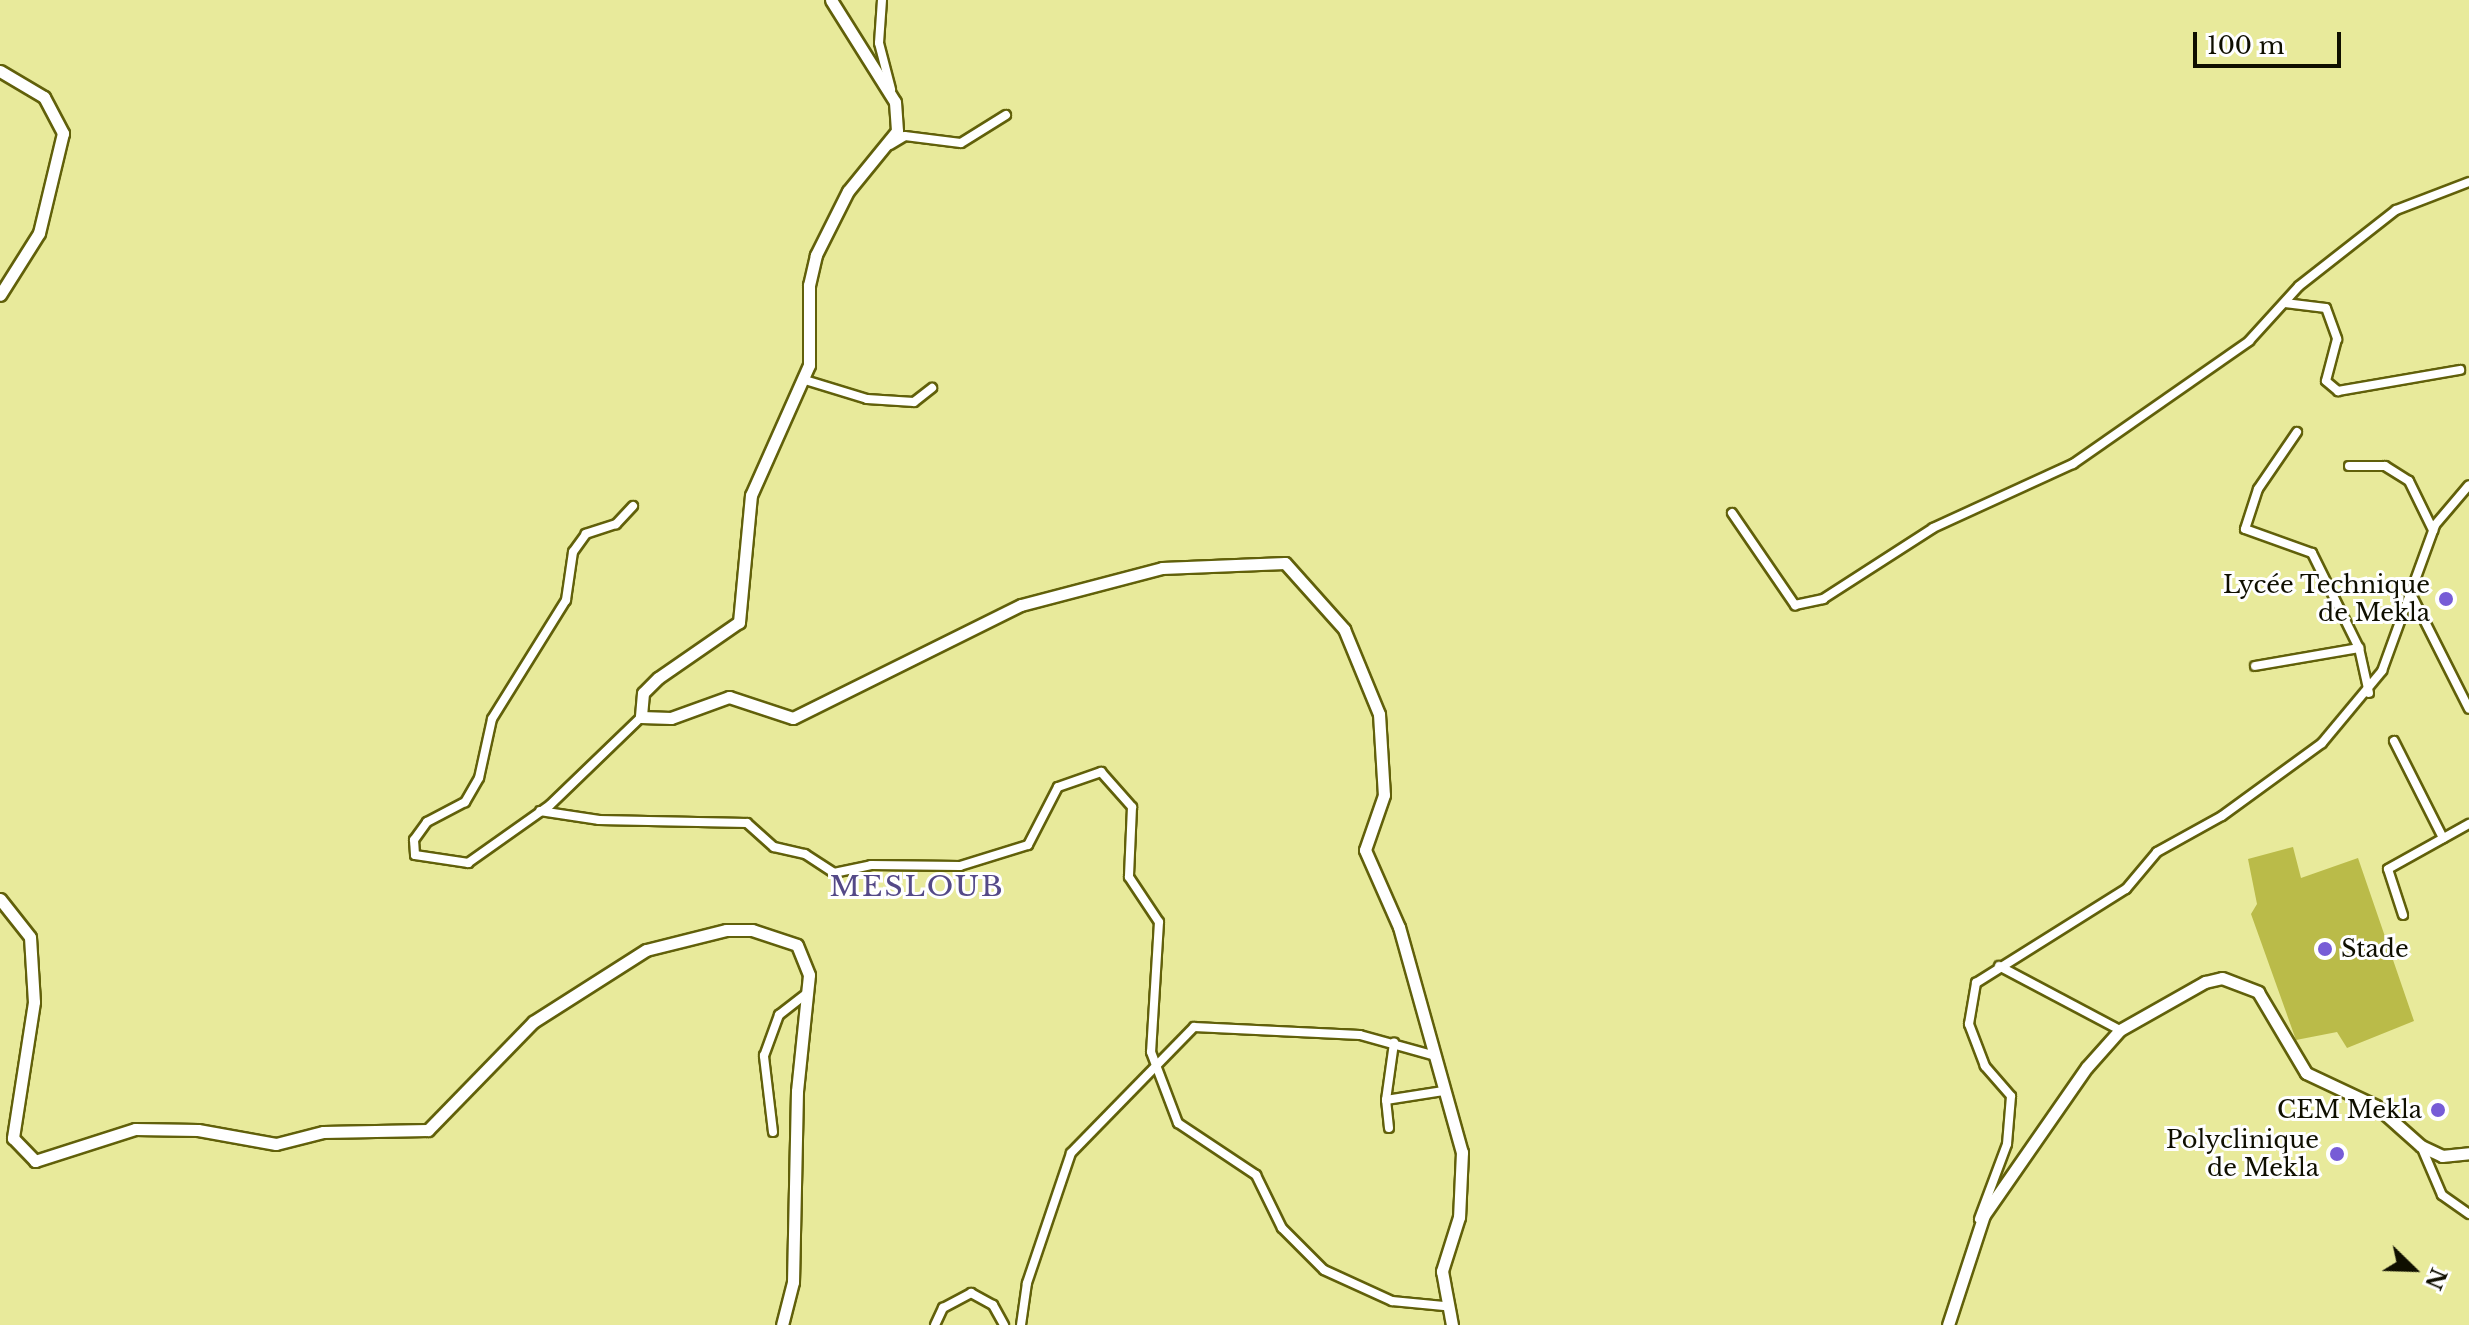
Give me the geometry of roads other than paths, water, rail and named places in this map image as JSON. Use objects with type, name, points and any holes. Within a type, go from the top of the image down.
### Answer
[{"type":"main road","points":[[831,0],[895,102],[900,117],[890,145],[848,191],[816,255],[805,380],[751,495],[739,622],[658,678],[643,693],[641,717],[671,718],[729,697],[793,718],[1021,605],[1162,568],[1285,563],[1344,629],[1370,680],[1384,795],[1365,850],[1399,927],[1465,1179],[1442,1271],[1444,1306],[1452,1325]]},
{"type":"main road","points":[[0,71],[44,97],[63,133],[39,233],[0,295]]},
{"type":"main road","points":[[0,899],[30,937],[34,1002],[13,1138],[35,1161],[135,1129],[198,1130],[276,1144],[323,1132],[428,1130],[533,1022],[646,950],[690,935],[752,930],[779,936],[806,957],[807,993],[793,1282],[782,1325]]},
{"type":"main road","points":[[1948,1325],[1972,1243],[2003,1183],[2120,1030],[2205,982],[2243,982],[2269,1008],[2298,1068],[2376,1106],[2421,1146],[2442,1156],[2469,1153]]},
{"type":"street","points":[[882,0],[879,43],[895,102]]},
{"type":"street","points":[[890,145],[905,136],[961,143],[1006,115]]},
{"type":"street","points":[[1732,513],[1785,594],[1809,605],[1933,528],[2073,464],[2249,341],[2285,303],[2396,210],[2469,182]]},
{"type":"street","points":[[2285,303],[2326,308],[2337,339],[2326,381],[2338,391],[2460,370]]},
{"type":"street","points":[[805,380],[914,402],[932,388]]},
{"type":"street","points":[[2297,432],[2258,489],[2245,529],[2312,553],[2359,648],[2369,693]]},
{"type":"street","points":[[2349,466],[2385,466],[2409,481],[2433,530]]},
{"type":"street","points":[[1972,1243],[2007,1144],[2011,1096],[1985,1066],[1969,1024],[1976,983],[2126,889],[2157,852],[2222,816],[2322,743],[2369,693],[2413,598],[2433,530],[2469,485]]},
{"type":"street","points":[[633,506],[616,524],[586,534],[573,552],[566,600],[492,719],[479,778],[465,802],[427,822],[414,840],[415,855],[468,863],[540,811],[641,717]]},
{"type":"street","points":[[2413,598],[2468,706]]},
{"type":"street","points":[[2255,666],[2359,648]]},
{"type":"street","points":[[2394,741],[2443,838]]},
{"type":"street","points":[[540,811],[599,820],[747,823],[774,847],[805,854],[834,873],[871,865],[960,866],[1028,845],[1058,787],[1101,772],[1132,807],[1136,832],[1129,877],[1161,930],[1155,1068],[1188,1135],[1256,1175],[1282,1228],[1313,1262],[1392,1301],[1444,1306]]},
{"type":"street","points":[[2403,915],[2388,869],[2469,824]]},
{"type":"street","points":[[1999,966],[2120,1030]]},
{"type":"street","points":[[773,1132],[764,1056],[779,1015],[807,993]]},
{"type":"street","points":[[1021,1325],[1064,1166],[1155,1068],[1201,1026],[1277,1036],[1360,1035],[1435,1056]]},
{"type":"street","points":[[1389,1128],[1386,1100],[1394,1043]]},
{"type":"street","points":[[1386,1100],[1443,1091]]},
{"type":"street","points":[[2421,1146],[2442,1195],[2469,1214]]},
{"type":"street","points":[[935,1325],[943,1308],[971,1293],[993,1305],[1004,1325]]},
{"type":"place","name":"Lycée Technique de Mekla","points":[[2446,599]]},
{"type":"place","name":"Stade","points":[[2325,949]]},
{"type":"place","name":"CEM Mekla","points":[[2438,1110]]},
{"type":"place","name":"Polyclinique de Mekla","points":[[2337,1154]]},
{"type":"district","name":"MESLOUB","points":[[917,887]]}]
